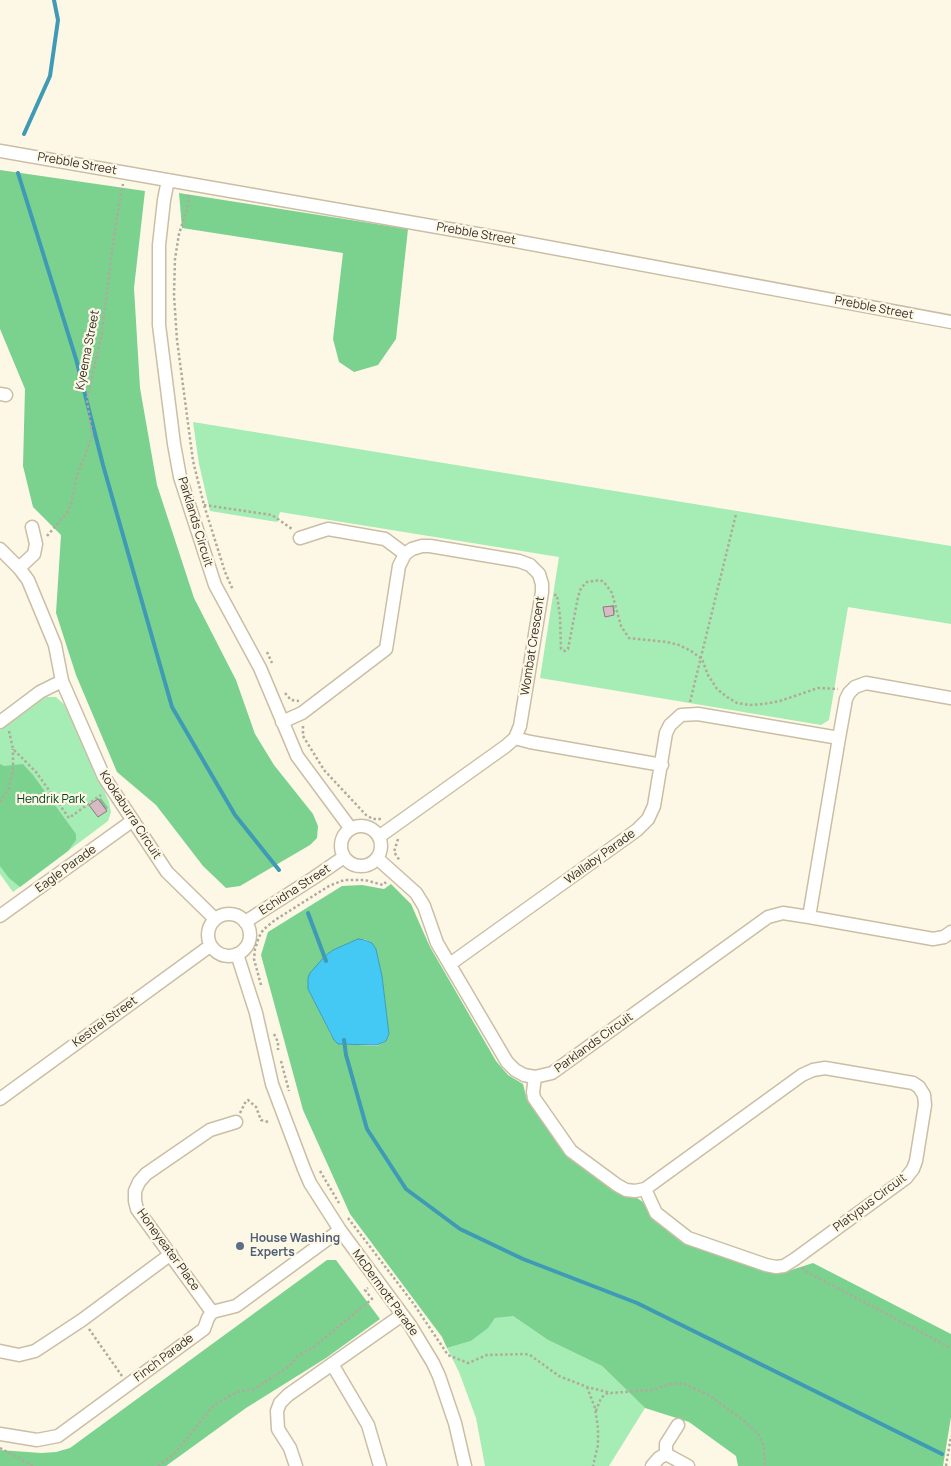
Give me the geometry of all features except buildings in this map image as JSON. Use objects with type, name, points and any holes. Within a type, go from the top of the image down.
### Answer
[{"type":"street","name":"Prebble Street","points":[[0,151],[482,235],[951,322]]},
{"type":"street","name":"Parklands Circuit","points":[[168,180],[159,245],[159,325],[174,444],[180,476],[215,586],[260,668],[297,756],[351,829]]},
{"type":"street","points":[[19,568],[34,554],[36,544],[32,527]]},
{"type":"street","points":[[282,722],[302,713],[386,649],[399,566],[405,554],[384,539],[328,530],[300,538]]},
{"type":"street","name":"Wombat Crescent","points":[[405,554],[412,549],[422,546],[519,561],[530,565],[539,574],[542,592],[520,726],[515,738]]},
{"type":"street","name":"Kookaburra Circuit","points":[[0,549],[28,580],[55,646],[62,681],[104,777],[167,872],[215,918]]},
{"type":"street","points":[[2,721],[40,692],[62,681]]},
{"type":"street","points":[[809,917],[839,738],[846,699],[849,693],[855,687],[866,684],[951,698]]},
{"type":"street","points":[[688,714],[839,738]]},
{"type":"street","name":"Wallaby Parade","points":[[450,964],[637,830],[648,819],[654,806],[666,733],[670,725],[681,715],[688,714]]},
{"type":"street","points":[[380,836],[515,738],[662,764]]},
{"type":"street","name":"Eagle Parade","points":[[0,916],[132,821]]},
{"type":"street","points":[[364,826],[376,831],[380,836],[382,848],[378,859],[367,866],[360,867],[344,857],[341,851],[342,838],[351,829],[364,826]]},
{"type":"street","name":"Echidna Street","points":[[245,922],[344,857]]},
{"type":"street","points":[[378,859],[416,893],[424,906],[437,943],[507,1062],[515,1070],[535,1077],[534,1098],[571,1151],[626,1190],[636,1191],[645,1189]]},
{"type":"street","name":"Parklands Circuit","points":[[535,1077],[552,1073],[768,917],[783,913],[933,939],[944,937],[951,932]]},
{"type":"street","points":[[226,914],[241,918],[250,932],[250,938],[245,948],[237,954],[225,956],[214,951],[208,940],[208,928],[215,918],[226,914]]},
{"type":"street","name":"Kestrel Street","points":[[0,1099],[210,946]]},
{"type":"street","name":"McDermott Parade","points":[[237,954],[256,1013],[272,1084],[310,1183],[340,1230],[402,1315],[428,1355],[439,1376],[455,1423],[465,1466]]},
{"type":"street","name":"Platypus Circuit","points":[[825,1068],[912,1083],[919,1087],[924,1095],[925,1105],[913,1170],[906,1178],[784,1266],[766,1265],[688,1238],[656,1213],[645,1189],[802,1075],[813,1070],[825,1068]]},
{"type":"street","name":"Honeyeater Place","points":[[212,1312],[137,1209],[134,1200],[135,1191],[139,1182],[146,1174],[210,1130],[236,1122]]},
{"type":"street","points":[[212,1312],[236,1306],[340,1230]]},
{"type":"street","points":[[0,1351],[19,1354],[35,1351],[82,1320],[171,1254]]},
{"type":"street","name":"Finch Parade","points":[[0,1434],[37,1440],[58,1436],[204,1329],[212,1312]]},
{"type":"street","points":[[293,1466],[290,1448],[278,1429],[277,1411],[280,1403],[288,1395],[402,1315]]},
{"type":"street","points":[[332,1364],[368,1425],[380,1466]]},
{"type":"street","points":[[666,1454],[666,1444],[678,1425]]},
{"type":"street","points":[[652,1466],[659,1458],[666,1454]]},
{"type":"street","points":[[666,1454],[688,1466]]},
{"type":"path","name":"Kyeema Street","points":[[36,544],[52,532],[66,514],[71,504],[77,476],[92,436],[87,400],[101,338],[114,235],[125,173]]},
{"type":"path","points":[[190,184],[189,203],[179,234],[175,259],[174,296],[177,340],[193,461],[204,505],[225,572],[237,598]]},
{"type":"path","points":[[204,505],[272,515],[288,525],[300,538]]},
{"type":"path","points":[[688,714],[736,514]]},
{"type":"path","points":[[542,592],[557,595],[561,649],[564,651],[568,649],[578,597],[582,588],[587,582],[600,580],[604,582],[612,593],[620,626],[629,638],[667,642],[680,646],[702,659],[708,675],[717,690],[737,702],[750,705],[764,704],[787,699],[818,688],[836,688],[849,693]]},
{"type":"path","points":[[263,646],[274,668]]},
{"type":"path","points":[[262,987],[254,960],[255,949],[259,937],[275,920],[328,886],[344,880],[356,879],[383,885],[402,866],[394,852],[396,841],[400,835],[387,818],[373,819],[366,815],[324,770],[303,736],[302,727],[307,722],[299,701],[291,700],[285,694],[282,686]]},
{"type":"path","points":[[0,802],[9,788],[13,769],[13,749],[10,732],[2,721]]},
{"type":"path","points":[[13,749],[36,772],[70,818],[111,788]]},
{"type":"path","points":[[274,1034],[278,1042],[278,1051]]},
{"type":"path","points":[[280,1060],[290,1094]]},
{"type":"path","points":[[236,1122],[243,1105],[248,1100],[256,1107],[261,1120],[268,1122]]},
{"type":"path","points":[[317,1167],[342,1208]]},
{"type":"path","points":[[347,1216],[431,1328],[448,1355],[468,1363],[487,1355],[530,1355],[559,1376],[587,1387],[608,1392],[652,1390],[675,1383],[682,1383],[716,1400],[758,1434],[764,1446],[765,1466]]},
{"type":"path","points":[[795,1259],[807,1272],[951,1348]]},
{"type":"path","points":[[158,1466],[165,1465],[214,1405],[237,1392],[254,1389],[288,1367],[298,1356],[314,1347],[372,1299],[365,1290],[389,1272]]},
{"type":"path","points":[[82,1320],[128,1385]]},
{"type":"path","points":[[587,1387],[596,1412],[599,1435],[593,1466]]},
{"type":"path","points":[[596,1412],[601,1398],[608,1392]]},
{"type":"path","points":[[946,1466],[951,1436]]},
{"type":"path","points":[[0,1448],[33,1466]]},
{"type":"green space","points":[[0,170],[145,191],[134,288],[140,388],[157,485],[194,598],[236,680],[255,734],[274,765],[313,814],[318,826],[317,838],[310,845],[240,886],[226,888],[203,866],[156,805],[117,772],[76,675],[56,613],[61,535],[33,507],[23,466],[25,389],[0,329]]},
{"type":"green space","points":[[179,193],[408,229],[396,339],[378,365],[354,372],[339,362],[333,339],[343,253],[182,228]]},
{"type":"green space","points":[[193,422],[951,546],[951,624],[848,607],[829,720],[821,725],[540,678],[559,557],[280,512],[277,522],[210,511],[199,464]]},
{"type":"green space","name":"Hendrik Park","points":[[47,697],[56,697],[68,708],[109,802],[111,812],[108,821],[13,892],[0,874],[0,730],[38,701]]},
{"type":"green space","points":[[0,764],[4,766],[23,764],[76,834],[76,840],[68,851],[20,887],[9,878],[0,866]]},
{"type":"green space","points":[[391,884],[411,904],[430,947],[496,1061],[508,1075],[523,1084],[527,1100],[567,1156],[618,1193],[637,1198],[643,1202],[653,1219],[691,1245],[777,1273],[813,1263],[951,1334],[951,1417],[943,1466],[738,1466],[736,1456],[689,1422],[645,1408],[602,1366],[548,1340],[513,1316],[495,1318],[488,1328],[471,1341],[447,1348],[442,1337],[350,1214],[303,1110],[261,955],[268,932],[342,886],[362,885],[384,889]],"holes":[[[358,939],[365,939],[372,943],[376,949],[382,976],[389,1034],[386,1041],[377,1046],[338,1044],[331,1035],[308,989],[308,978],[325,956],[333,950]]]},
{"type":"green space","points":[[327,1260],[336,1260],[380,1319],[326,1358],[246,1408],[166,1466],[0,1466],[0,1450],[41,1453],[56,1452],[70,1448]]},
{"type":"green space","points":[[513,1316],[548,1340],[602,1366],[645,1408],[609,1466],[485,1466],[476,1418],[459,1372],[447,1348],[471,1341],[487,1328],[495,1318]]},
{"type":"water","points":[[358,939],[372,943],[376,949],[382,976],[389,1034],[386,1041],[377,1045],[338,1044],[334,1040],[308,989],[310,973],[325,956],[333,950]]},
{"type":"waterway","points":[[24,134],[50,76],[58,20],[54,0]]},
{"type":"waterway","points":[[18,173],[76,359],[103,465],[172,707],[235,815],[279,870]]},
{"type":"waterway","points":[[308,913],[326,961]]},
{"type":"waterway","points":[[344,1040],[346,1055],[367,1129],[406,1189],[460,1229],[523,1259],[637,1303],[942,1454]]},
{"type":"place","name":"House Washing Experts","points":[[240,1246]]}]
